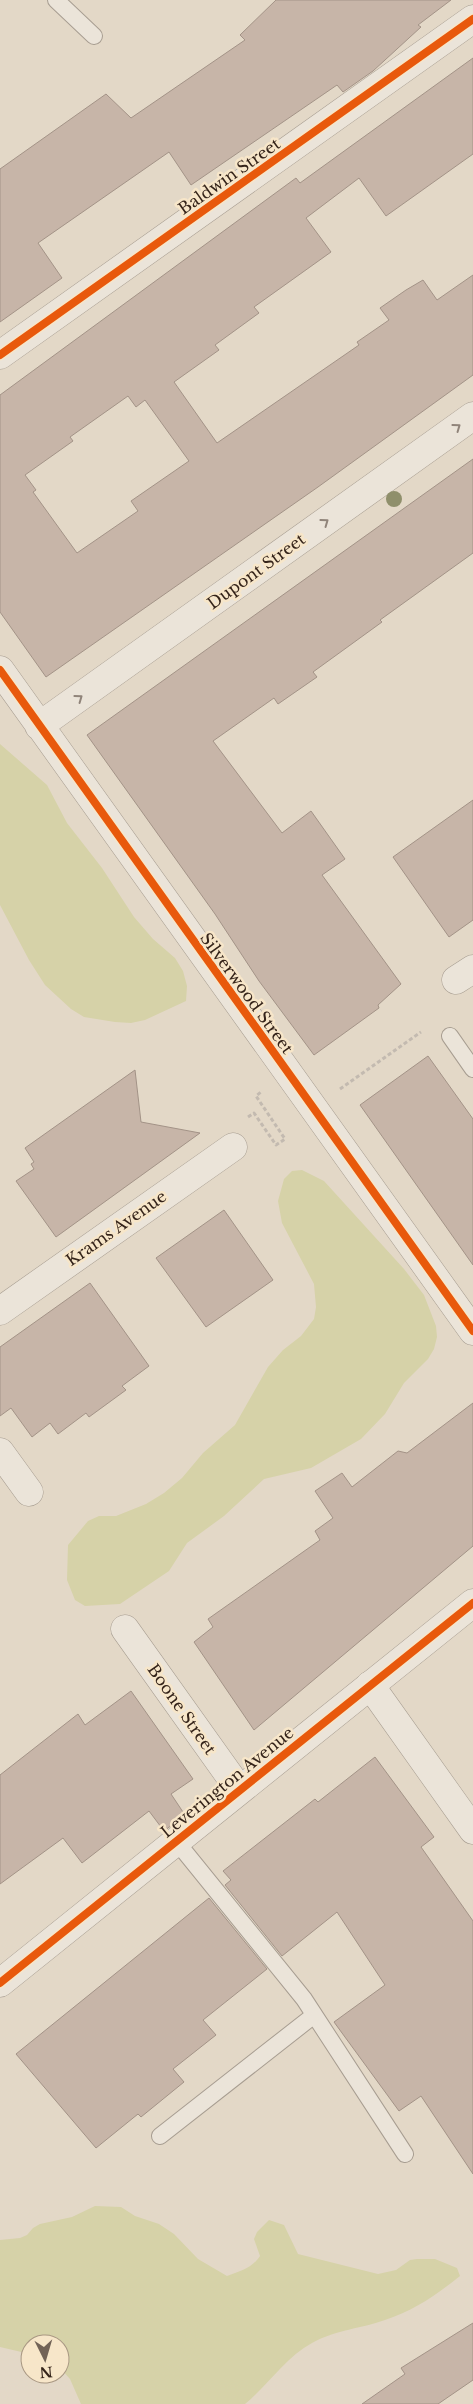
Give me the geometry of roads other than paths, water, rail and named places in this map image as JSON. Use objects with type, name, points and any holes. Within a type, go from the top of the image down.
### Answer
[{"type":"street","name":"Baldwin Street","points":[[0,355],[473,19]]},
{"type":"street","name":"Dupont Street","points":[[39,726],[473,416]]},
{"type":"street","name":"Silverwood Street","points":[[0,670],[473,1331]]},
{"type":"street","name":"Krams Avenue","points":[[0,1311],[232,1147]]},
{"type":"street","points":[[0,1452],[29,1492]]},
{"type":"street","name":"Leverington Avenue","points":[[0,1983],[239,1789],[473,1603]]},
{"type":"street","name":"Boone Street","points":[[125,1629],[239,1789]]},
{"type":"street","points":[[370,1685],[473,1830]]},
{"type":"lane","points":[[56,0],[94,36]]},
{"type":"lane","points":[[450,1036],[473,1069]]},
{"type":"lane","points":[[176,1841],[304,2000],[405,2154]]},
{"type":"lane","points":[[160,2136],[313,2016]]}]
